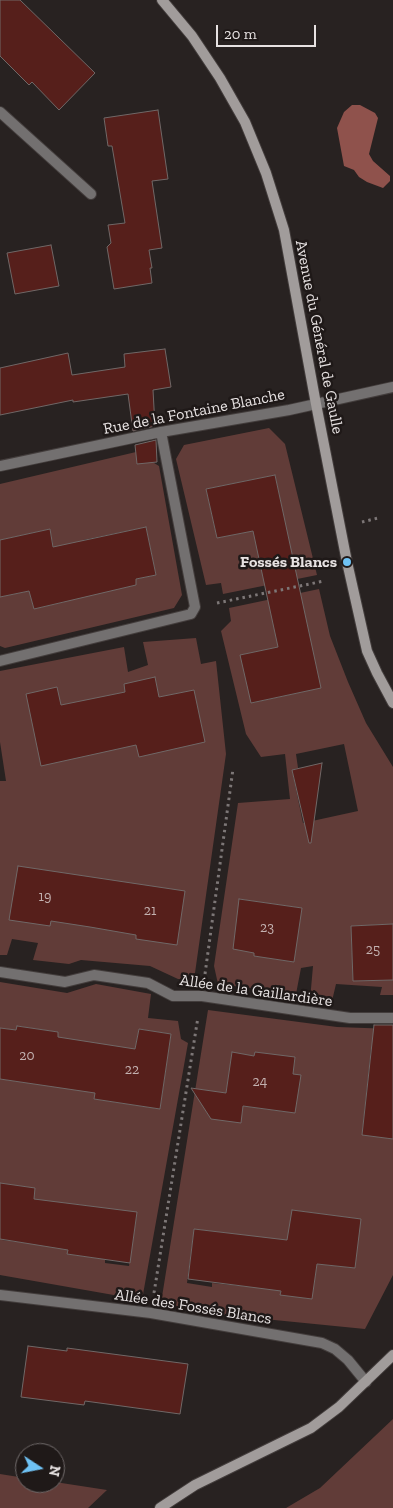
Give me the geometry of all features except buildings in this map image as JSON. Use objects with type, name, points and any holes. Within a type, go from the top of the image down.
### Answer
[{"type":"street","name":"Avenue du Général de Gaulle","points":[[162,0],[192,36],[220,78],[245,122],[266,173],[284,230],[347,562],[368,651],[377,673],[393,702]]},
{"type":"street","points":[[0,112],[91,194]]},
{"type":"street","name":"Rue de la Fontaine Blanche","points":[[0,466],[161,432],[393,388]]},
{"type":"street","points":[[0,661],[191,614],[195,607],[161,432]]},
{"type":"street","name":"Allée de la Gaillardière","points":[[0,972],[65,982],[94,975],[148,983],[173,996],[202,996],[350,1018],[393,1018]]},
{"type":"street","name":"Allée des Fossés Blancs","points":[[0,1295],[151,1313],[322,1344],[335,1349],[348,1360],[366,1382]]},
{"type":"street","points":[[160,1508],[195,1485],[312,1428],[339,1407],[393,1355]]},
{"type":"path","points":[[195,607],[324,581]]},
{"type":"path","points":[[151,1313],[202,996],[233,769]]},
{"type":"shaded area","points":[[352,105],[360,105],[375,113],[378,118],[369,154],[373,161],[390,176],[390,181],[383,188],[367,182],[359,177],[354,170],[344,166],[337,128],[344,112]]},
{"type":"shaded area","points":[[269,428],[285,444],[317,575],[223,594],[221,583],[206,585],[176,459],[184,445]],"holes":[[[275,475],[293,561],[253,531],[217,538],[206,489]]]},
{"type":"shaded area","points":[[136,452],[159,466],[182,595],[174,608],[5,648],[0,646],[0,597],[29,591],[34,609],[64,602],[50,529],[0,540],[0,484]],"holes":[[[146,527],[156,575],[136,579],[136,585],[95,594],[83,540]]]},
{"type":"shaded area","points":[[319,589],[330,636],[348,682],[366,723],[393,767],[393,924],[351,926],[353,981],[393,980],[393,995],[380,995],[382,987],[336,984],[332,1001],[310,1000],[313,966],[301,968],[296,994],[218,984],[214,966],[238,803],[290,799],[285,754],[261,757],[246,734],[221,631],[231,621],[229,608]],"holes":[[[302,604],[320,688],[252,703],[241,655],[278,647]],[[344,744],[358,811],[303,823],[292,770],[298,768],[296,754]],[[239,899],[301,908],[294,962],[255,956]]]},
{"type":"shaded area","points":[[196,638],[201,664],[216,661],[226,754],[194,980],[178,979],[150,966],[81,960],[69,964],[33,960],[38,943],[12,939],[7,955],[0,955],[0,781],[6,781],[0,742],[0,671],[124,647],[128,672],[148,665],[143,642]]},
{"type":"shaded area","points":[[0,982],[67,993],[96,984],[151,994],[148,1018],[178,1021],[181,1039],[188,1043],[142,1300],[0,1275],[0,1235],[2,1240],[28,1243],[0,1183],[0,1079],[50,1086],[58,1032],[18,1026],[16,1030],[0,1028]],"holes":[[[139,1029],[171,1034],[160,1109],[94,1099],[96,1091],[135,1049]],[[74,1204],[137,1213],[129,1266],[105,1263],[105,1259],[67,1254]]]},
{"type":"shaded area","points":[[208,1010],[337,1027],[393,1029],[371,1049],[362,1134],[393,1139],[393,1275],[365,1329],[224,1315],[161,1303]],"holes":[[[255,1052],[295,1058],[287,1112],[243,1106],[226,1093],[232,1053],[254,1056]],[[292,1210],[360,1219],[355,1268],[317,1264],[311,1299],[280,1294]],[[194,1229],[257,1237],[252,1287],[212,1283],[212,1287],[187,1283]]]},
{"type":"shaded area","points":[[393,1419],[393,1508],[286,1508],[320,1488]]},
{"type":"shaded area","points":[[0,1474],[15,1476],[15,1493],[65,1493],[65,1484],[107,1490],[88,1508],[0,1508]]},
{"type":"place","name":"Fossés Blancs","points":[[347,562]]}]
